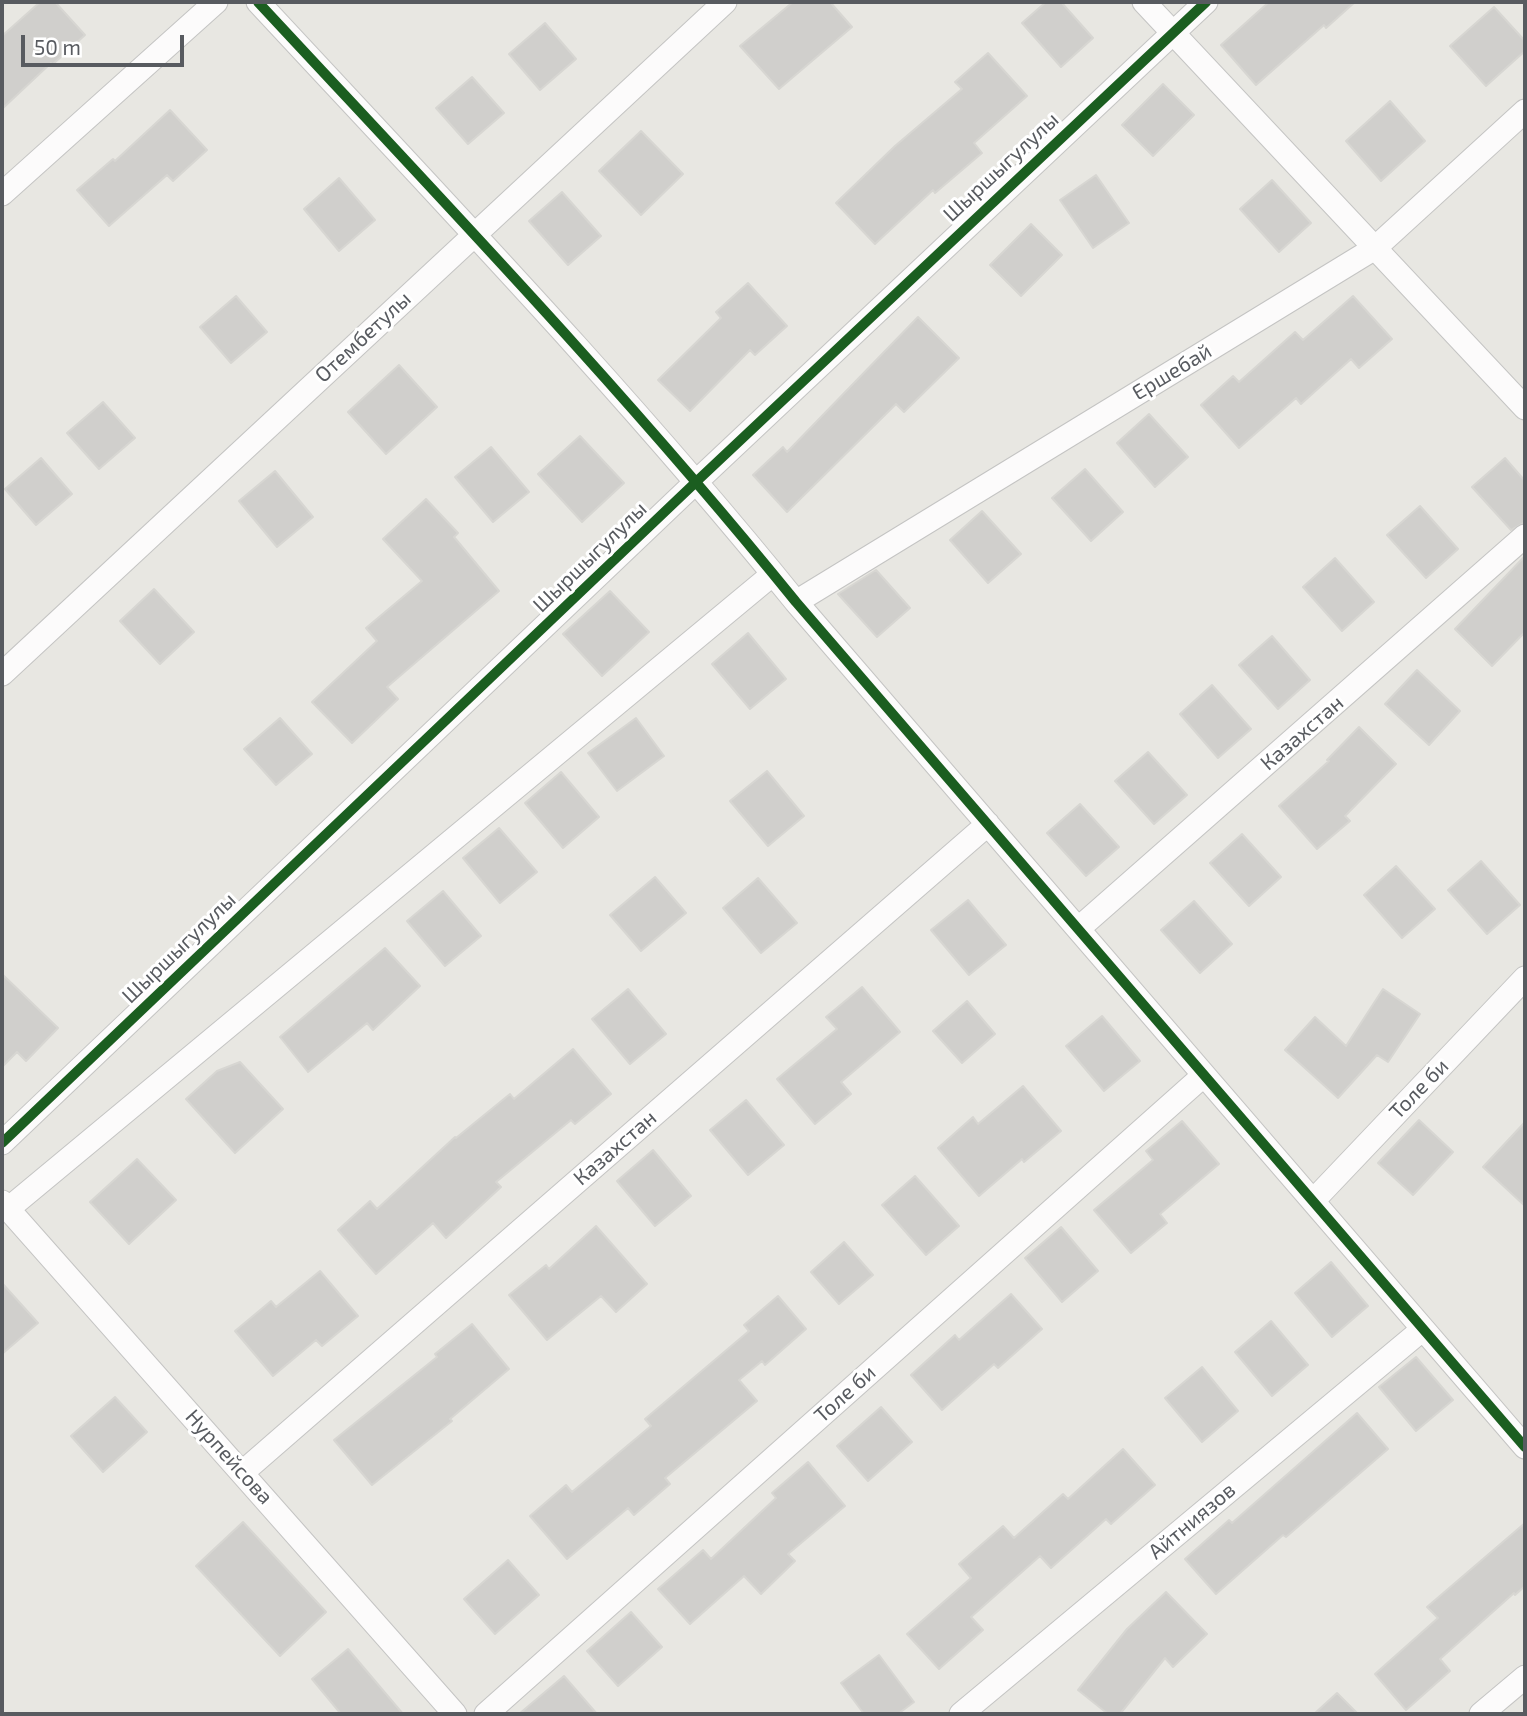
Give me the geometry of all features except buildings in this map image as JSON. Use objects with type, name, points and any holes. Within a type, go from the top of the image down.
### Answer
[{"type":"street","points":[[2,194],[216,2]]},
{"type":"street","points":[[258,2],[697,481],[796,602],[1524,1444]]},
{"type":"street","name":"Отембетулы","points":[[2,674],[725,2]]},
{"type":"street","points":[[1143,2],[1525,408]]},
{"type":"street","name":"Шыршыгулулы","points":[[2,1143],[697,481],[1206,2]]},
{"type":"street","name":"Ершебай","points":[[796,602],[1374,248],[1525,111]]},
{"type":"street","name":"Казахстан","points":[[1078,929],[1525,536]]},
{"type":"street","points":[[5,1205],[774,574]]},
{"type":"street","name":"Казахстан","points":[[243,1472],[988,824]]},
{"type":"street","name":"Толе би","points":[[1313,1201],[1525,978]]},
{"type":"street","name":"Толе би","points":[[486,1714],[1204,1074]]},
{"type":"street","name":"Нурпейсова","points":[[5,1205],[456,1714]]},
{"type":"street","name":"Айтниязов","points":[[961,1714],[1423,1329]]},
{"type":"street","points":[[1481,1714],[1525,1677]]},
{"type":"cycle path","points":[[258,2],[532,297],[666,448],[1525,1447]]},
{"type":"cycle path","points":[[2,1143],[697,481],[1206,2]]}]
